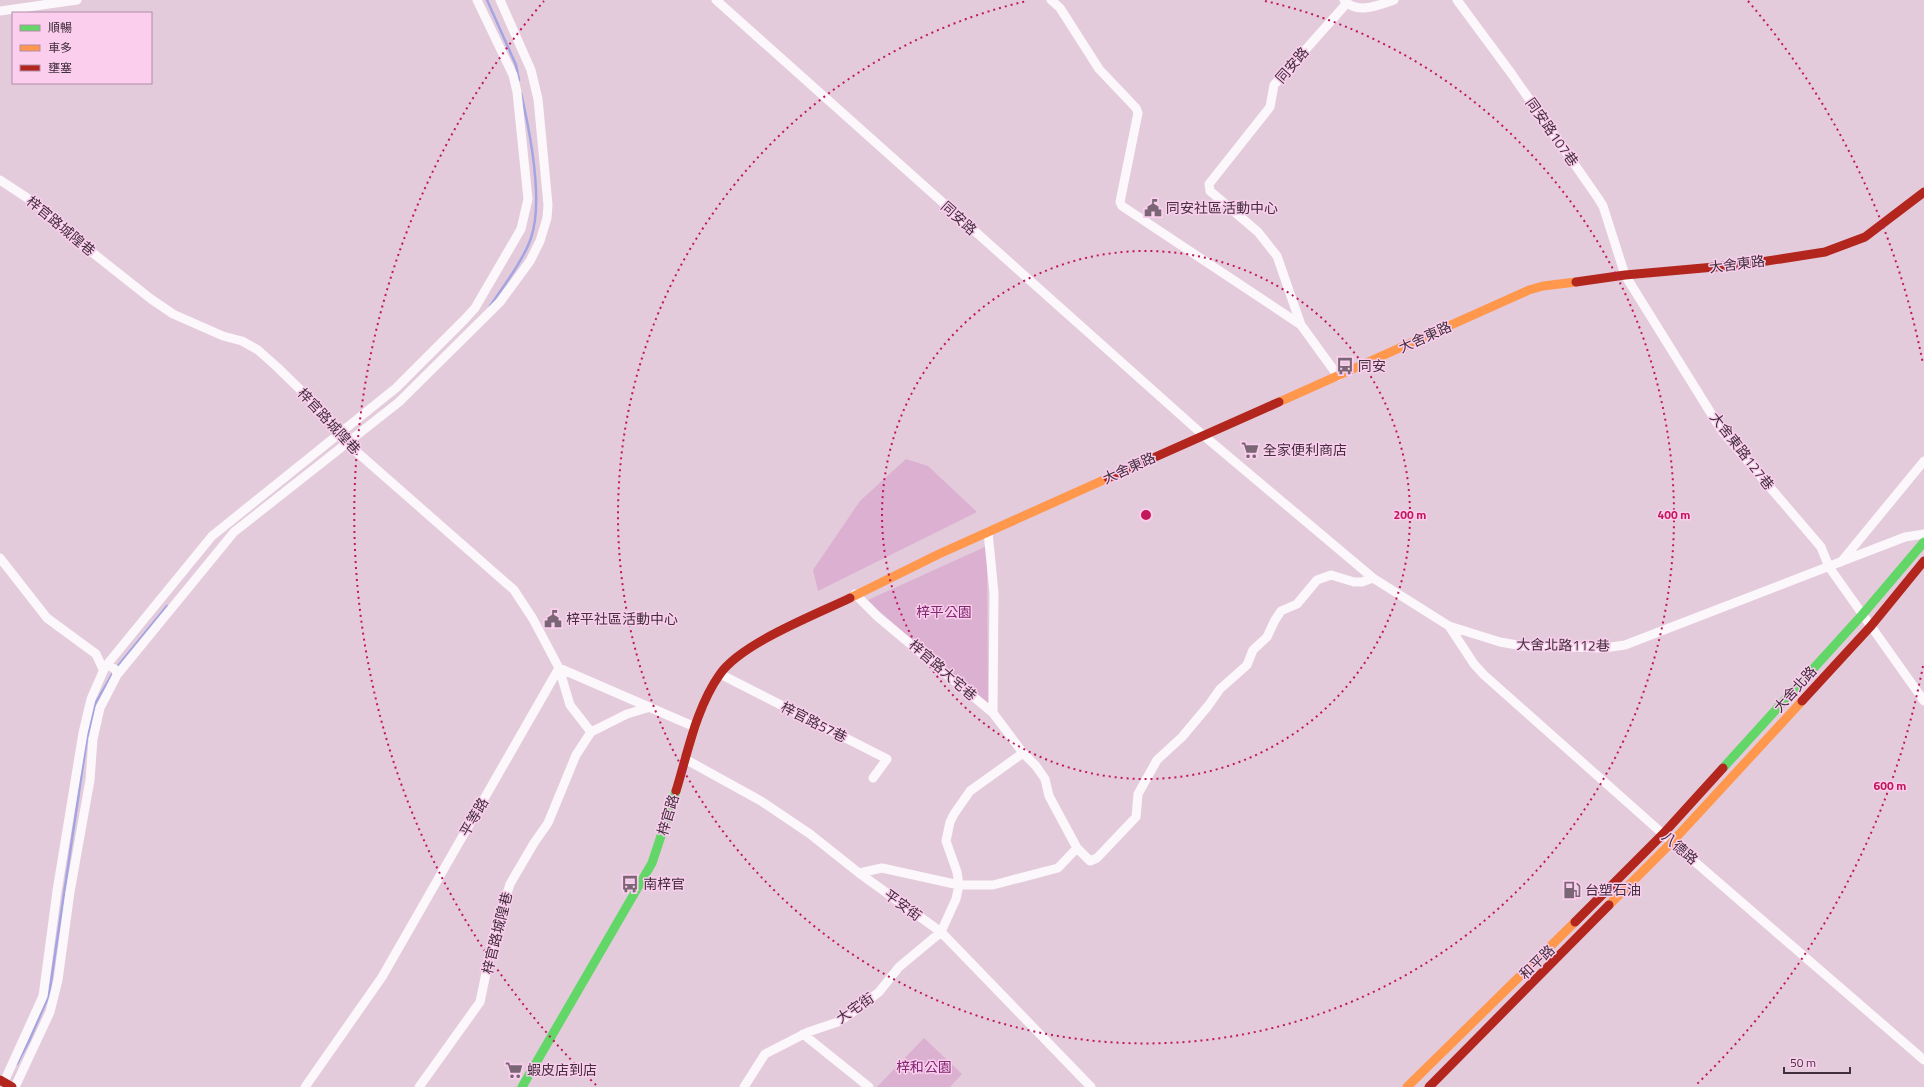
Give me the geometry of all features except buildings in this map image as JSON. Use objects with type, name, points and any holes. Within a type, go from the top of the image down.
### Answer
[{"type":"main road","name":"大舍東路","points":[[855,594],[1203,435],[1529,290],[1543,286],[1625,275],[1748,264],[1825,252],[1865,237],[1924,192]]},
{"type":"main road","name":"大舍北路","points":[[1672,842],[1866,621],[1924,542]]},
{"type":"main road","name":"大舍北路","points":[[1663,834],[1924,561]]},
{"type":"main road","name":"梓官路","points":[[522,1087],[581,988],[652,863],[663,834],[695,727],[705,700],[720,674],[731,662],[756,644],[855,594]]},
{"type":"main road","name":"和平路","points":[[1408,1087],[1542,958],[1663,834]]},
{"type":"main road","name":"和平路","points":[[1429,1087],[1672,842]]},
{"type":"main road","points":[[1453,1043],[1463,1053]]},
{"type":"main road","points":[[2,1081],[14,1087]]},
{"type":"street","points":[[0,11],[77,0]]},
{"type":"street","points":[[14,1087],[50,1012],[58,980],[64,892],[83,733],[91,699],[112,670],[217,541],[339,433],[396,388],[475,308],[521,229],[528,199],[518,92],[513,74],[477,0]]},
{"type":"street","points":[[2,1081],[43,996],[64,892],[90,780],[93,739],[100,708],[112,670],[217,541],[234,532],[399,402],[500,302],[530,261],[540,241],[547,218],[548,206],[538,99],[530,70],[500,0]]},
{"type":"street","name":"同安路","points":[[716,0],[1203,435]]},
{"type":"street","name":"同安路","points":[[1051,0],[1060,8],[1099,70],[1136,108],[1138,113],[1120,202],[1130,213],[1301,325]]},
{"type":"street","points":[[1346,2],[1366,9],[1394,0]]},
{"type":"street","name":"同安路107巷","points":[[1457,0],[1511,73],[1603,206],[1625,275]]},
{"type":"street","name":"同安路","points":[[1338,376],[1301,325],[1277,256],[1258,232],[1208,188],[1209,184],[1270,107],[1274,85],[1346,2]]},
{"type":"street","name":"梓官路城隍巷","points":[[0,180],[44,209],[79,242],[151,299],[173,314],[224,336],[242,341],[258,350],[311,400],[348,442],[514,590],[533,619],[559,668],[570,705],[590,732],[576,755],[548,823],[534,843],[510,884],[494,935],[480,1002],[419,1087]]},
{"type":"street","name":"大舍東路127巷","points":[[1625,275],[1722,431],[1821,547],[1828,567],[1924,701]]},
{"type":"street","name":"大舍北路112巷","points":[[1203,435],[1373,578],[1449,626],[1500,642],[1523,646],[1604,648],[1625,645],[1905,537],[1924,534]]},
{"type":"street","points":[[1840,563],[1924,460]]},
{"type":"street","points":[[988,532],[994,593],[993,713]]},
{"type":"street","points":[[0,558],[47,618],[96,654],[102,667],[112,670]]},
{"type":"street","name":"梓官路大宅巷","points":[[855,594],[878,616],[993,713],[1045,779],[1049,796],[1077,848],[1090,861],[1097,858],[1136,817],[1138,794],[1157,760],[1182,737],[1220,690],[1247,665],[1253,650],[1267,637],[1281,611],[1297,604],[1317,580],[1331,575],[1354,582],[1362,582],[1373,578]]},
{"type":"street","name":"八德路","points":[[1449,626],[1474,664],[1484,675],[1672,842],[1924,1060]]},
{"type":"street","points":[[559,668],[647,708],[695,727]]},
{"type":"street","name":"平等路","points":[[305,1087],[382,977],[559,668]]},
{"type":"street","name":"梓官路57巷","points":[[720,674],[887,759],[873,778]]},
{"type":"street","points":[[590,732],[627,714],[647,708]]},
{"type":"street","points":[[941,932],[956,899],[959,885],[957,872],[946,841],[950,822],[970,791],[1023,753]]},
{"type":"street","name":"平安街","points":[[685,759],[761,801],[810,834],[859,873],[941,932],[1091,1087]]},
{"type":"street","points":[[859,873],[882,868],[959,885],[994,885],[1058,868],[1077,848]]},
{"type":"street","name":"大宅街","points":[[744,1087],[765,1054],[803,1034],[838,1022],[853,1012],[879,992],[899,968],[941,932]]},
{"type":"street","points":[[803,1034],[868,1087]]},
{"type":"green space","points":[[906,459],[928,466],[977,512],[818,591],[813,570],[860,501]]},
{"type":"green space","name":"梓平公園","points":[[987,546],[988,705],[868,600]]},
{"type":"green space","name":"梓和公園","points":[[924,1038],[962,1074],[950,1087],[877,1087]]},
{"type":"waterway","points":[[487,0],[516,65],[519,80]]},
{"type":"waterway","points":[[490,306],[513,273],[528,246],[535,222],[536,186],[532,146],[521,93]]},
{"type":"waterway","points":[[117,667],[167,606]]},
{"type":"waterway","points":[[17,1064],[29,1041],[49,995],[87,738],[95,704],[114,671]]},
{"type":"traffic: fast","points":[[1723,768],[1862,615],[1924,542]]},
{"type":"traffic: fast","points":[[522,1087],[652,863],[676,791]]},
{"type":"traffic: slow","points":[[1279,402],[1529,290],[1543,286],[1576,282]]},
{"type":"traffic: slow","points":[[850,598],[939,554],[1108,478]]},
{"type":"traffic: slow","points":[[1609,905],[1672,842],[1802,701]]},
{"type":"traffic: slow","points":[[1407,1087],[1575,922]]},
{"type":"traffic: jam","points":[[1576,282],[1625,275],[1748,264],[1825,252],[1865,237],[1924,192]]},
{"type":"traffic: jam","points":[[1108,478],[1279,402]]},
{"type":"traffic: jam","points":[[1802,701],[1871,626],[1924,561]]},
{"type":"traffic: jam","points":[[676,791],[699,716],[705,701],[720,674],[730,663],[745,651],[762,641],[799,621],[850,598]]},
{"type":"traffic: jam","points":[[1575,922],[1663,834],[1723,768]]},
{"type":"traffic: jam","points":[[1429,1087],[1609,905]]},
{"type":"traffic: jam","points":[[0,1080],[12,1087]]},
{"type":"place","name":"同安社區活動中心","points":[[1153,208]]},
{"type":"place","name":"同安","points":[[1345,366]]},
{"type":"place","name":"全家便利商店","points":[[1250,450]]},
{"type":"place","name":"梓平社區活動中心","points":[[553,619]]},
{"type":"place","name":"南梓官","points":[[630,884]]},
{"type":"place","name":"台塑石油","points":[[1572,890]]},
{"type":"place","name":"蝦皮店到店","points":[[514,1070]]}]
